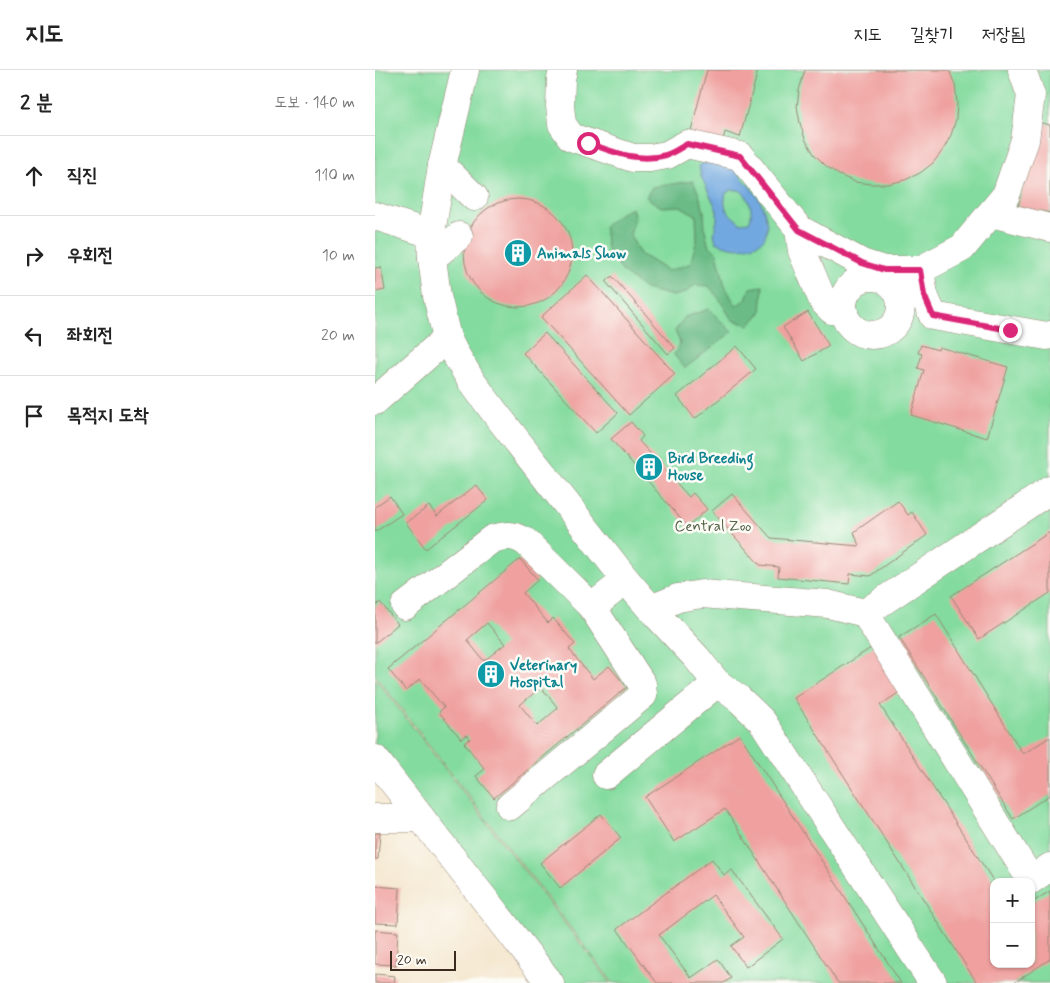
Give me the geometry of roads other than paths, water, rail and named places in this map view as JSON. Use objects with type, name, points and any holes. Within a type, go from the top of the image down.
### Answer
[{"type":"street","points":[[465,70],[442,166],[431,246],[437,296],[447,338],[454,352],[472,382],[491,408],[651,610],[696,657],[717,683],[738,698],[762,721],[933,983]]},
{"type":"street","points":[[563,70],[560,106],[562,124],[571,137],[633,158],[667,155],[687,144],[740,156],[799,230],[883,274],[897,292],[901,301],[901,311],[891,328],[882,334],[872,335],[862,334],[847,321],[844,301],[847,291],[853,284],[862,279],[883,274],[920,270],[962,248],[1005,195],[1041,98],[1022,70]]},
{"type":"street","points":[[442,166],[474,197]]},
{"type":"street","points":[[991,213],[1050,228]]},
{"type":"street","points":[[375,216],[431,246],[459,236]]},
{"type":"street","points":[[799,230],[802,251],[823,301],[832,310],[844,311]]},
{"type":"street","points":[[920,270],[924,295],[933,316]]},
{"type":"street","points":[[899,317],[933,316],[1050,335]]},
{"type":"street","points":[[375,400],[447,338]]},
{"type":"street","points":[[865,613],[1050,490]]},
{"type":"street","points":[[405,606],[492,540],[506,536],[517,537],[526,542],[592,607],[642,684],[643,695],[510,806]]},
{"type":"street","points":[[592,607],[626,580]]},
{"type":"street","points":[[651,610],[678,598],[702,594],[828,604],[865,613],[1031,880],[1050,868]]},
{"type":"street","points":[[606,776],[717,683]]},
{"type":"street","points":[[375,759],[550,983]]},
{"type":"street","points":[[375,818],[421,818]]},
{"type":"water","points":[[704,162],[730,165],[753,190],[762,205],[766,218],[765,237],[761,242],[749,247],[739,248],[725,246],[716,242],[714,234],[717,210],[701,176],[699,166]],"holes":[[[732,190],[739,190],[745,194],[749,202],[751,209],[749,222],[740,223],[729,213],[726,207],[726,193]]]},
{"type":"place","name":"Animals Show","points":[[518,253]]},
{"type":"place","name":"Bird Breeding House","points":[[649,467]]},
{"type":"place","name":"Veterinary Hospital","points":[[491,674]]},
{"type":"park label","name":"Central Zoo","points":[[713,526]]}]
